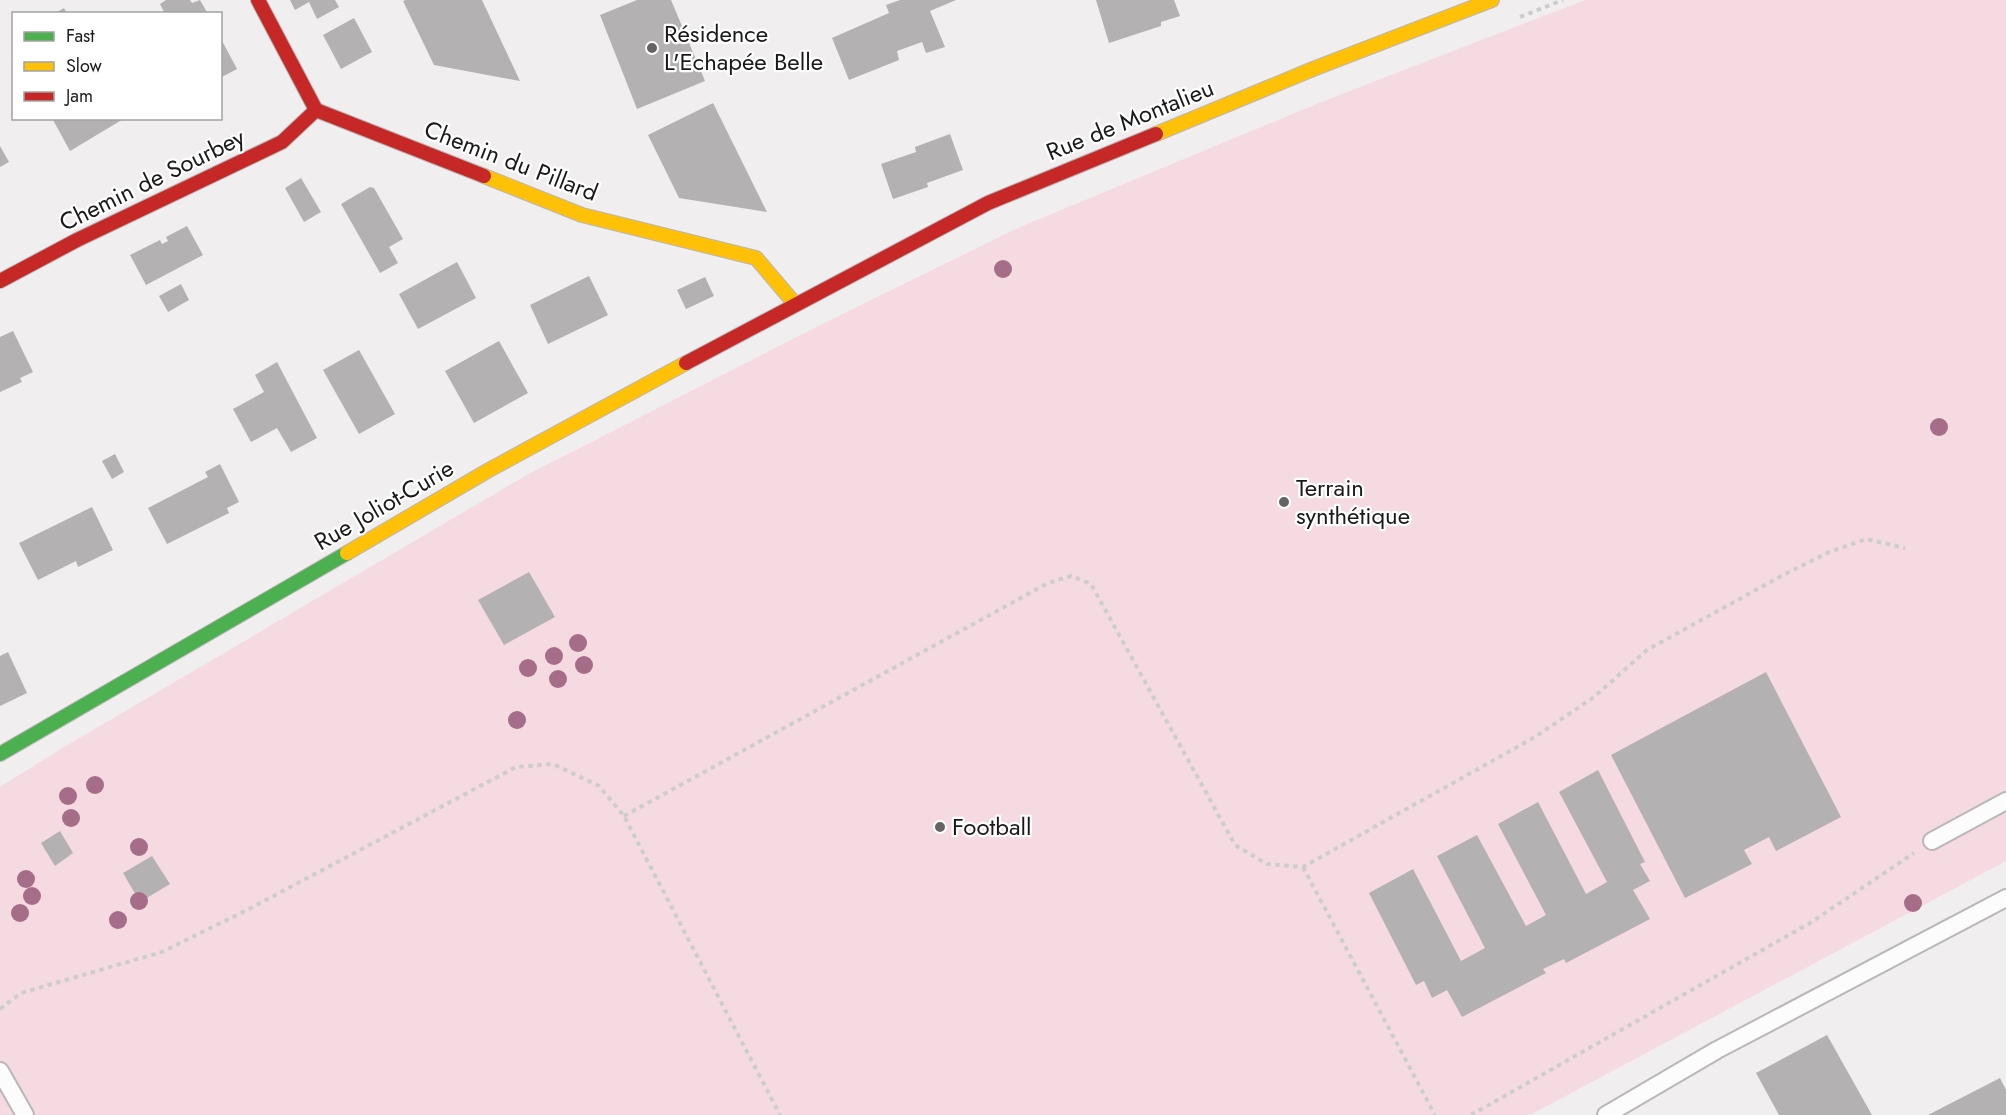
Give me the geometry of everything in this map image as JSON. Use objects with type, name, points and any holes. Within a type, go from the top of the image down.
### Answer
[{"type":"street","points":[[258,0],[316,110]]},
{"type":"street","name":"Rue de Montalieu","points":[[795,304],[988,203],[1313,69],[1492,0]]},
{"type":"street","name":"Chemin de Sourbey","points":[[0,281],[77,240],[282,142],[316,110]]},
{"type":"street","name":"Chemin du Pillard","points":[[316,110],[582,216],[756,258],[795,304]]},
{"type":"street","name":"Rue Joliot-Curie","points":[[0,754],[489,470],[795,304]]},
{"type":"lane","points":[[1932,841],[2006,801]]},
{"type":"lane","points":[[1606,1115],[1716,1050],[2006,898]]},
{"type":"lane","points":[[0,1071],[25,1115]]},
{"type":"path","points":[[624,816],[1048,583],[1071,576],[1092,584],[1235,845],[1268,864],[1303,867],[1535,737],[1594,697],[1647,650],[1783,575],[1827,553],[1866,539],[1905,548]]},
{"type":"path","points":[[0,1009],[21,993],[162,952],[516,767],[553,764],[599,786],[624,816],[780,1115]]},
{"type":"path","points":[[1471,1115],[1810,923],[1932,841]]},
{"type":"path","points":[[1303,867],[1435,1115]]},
{"type":"shaded area","points":[[1585,0],[2006,0],[2006,861],[1530,1115],[0,1115],[0,787],[525,476],[818,326],[1020,227],[1324,101]]},
{"type":"building","points":[[166,0],[190,0],[192,3],[200,0],[207,12],[164,12],[160,4]]},
{"type":"building","points":[[290,0],[335,0],[339,7],[317,19],[309,2],[295,10]]},
{"type":"building","points":[[482,0],[520,81],[434,65],[403,1]]},
{"type":"building","name":"Résidence L'Echapée Belle","points":[[637,0],[671,0],[705,81],[637,109],[600,15]]},
{"type":"building","points":[[900,0],[956,0],[930,11],[945,47],[926,53],[922,42],[897,51],[899,60],[849,80],[832,38],[889,13],[886,5]]},
{"type":"building","points":[[1096,0],[1174,0],[1180,16],[1161,22],[1161,26],[1109,43]]},
{"type":"building","points":[[354,18],[372,52],[341,69],[323,35]]},
{"type":"building","points":[[222,41],[237,69],[222,77]]},
{"type":"building","name":"Résidence L'Echapée Belle","points":[[713,103],[767,212],[679,198],[648,135]]},
{"type":"building","points":[[53,120],[122,120],[70,151]]},
{"type":"building","points":[[950,134],[963,170],[927,183],[928,187],[893,199],[881,164],[916,152],[915,147]]},
{"type":"building","points":[[0,146],[9,162],[0,167]]},
{"type":"building","points":[[301,178],[321,212],[304,222],[285,188]]},
{"type":"building","points":[[370,187],[374,188],[403,239],[389,247],[398,263],[380,273],[341,204]]},
{"type":"building","points":[[187,226],[203,255],[146,285],[130,255],[160,240],[162,244],[168,241],[166,237]]},
{"type":"building","points":[[457,262],[476,298],[418,329],[399,294]]},
{"type":"building","points":[[589,276],[608,315],[548,344],[530,305]]},
{"type":"building","points":[[705,277],[714,296],[686,309],[677,290]]},
{"type":"building","points":[[181,284],[189,300],[168,312],[159,296]]},
{"type":"building","points":[[13,331],[33,372],[20,378],[22,382],[0,392],[0,337]]},
{"type":"building","points":[[499,341],[528,393],[474,423],[445,371]]},
{"type":"building","points":[[359,350],[395,414],[359,434],[323,370]]},
{"type":"building","points":[[277,362],[317,438],[291,452],[277,428],[251,442],[233,409],[264,392],[255,375]]},
{"type":"building","points":[[115,454],[124,472],[112,479],[102,461]]},
{"type":"building","points":[[220,464],[239,502],[227,508],[229,513],[167,544],[148,508],[208,477],[205,472]]},
{"type":"building","points":[[92,507],[113,550],[78,567],[76,561],[38,580],[19,543]]},
{"type":"building","points":[[529,572],[555,617],[504,645],[478,600]]},
{"type":"building","points":[[8,652],[27,693],[0,706],[0,656]]},
{"type":"building","points":[[1766,672],[1841,817],[1776,851],[1769,837],[1744,850],[1752,864],[1685,898],[1611,755]]},
{"type":"building","points":[[1598,770],[1645,862],[1640,864],[1650,881],[1633,890],[1650,919],[1566,963],[1564,959],[1543,969],[1546,973],[1462,1017],[1447,990],[1432,998],[1424,981],[1416,985],[1369,893],[1413,869],[1461,961],[1485,948],[1437,856],[1477,835],[1526,926],[1546,915],[1498,824],[1538,802],[1586,894],[1607,882],[1559,792]]},
{"type":"building","points":[[60,831],[73,853],[55,866],[41,843]]},
{"type":"building","points":[[152,856],[170,884],[140,902],[123,873]]},
{"type":"building","points":[[1827,1035],[1872,1115],[1779,1115],[1756,1073]]},
{"type":"building","points":[[2000,1078],[2006,1090],[2006,1115],[1928,1115]]},
{"type":"traffic: fast","points":[[0,754],[347,553]]},
{"type":"traffic: slow","points":[[1156,134],[1313,69],[1492,0]]},
{"type":"traffic: slow","points":[[484,176],[582,215],[756,258],[795,304]]},
{"type":"traffic: slow","points":[[347,553],[489,470],[686,363]]},
{"type":"traffic: jam","points":[[258,0],[316,110],[484,176]]},
{"type":"traffic: jam","points":[[0,281],[77,240],[282,142],[316,110]]},
{"type":"traffic: jam","points":[[686,363],[988,203],[1156,134]]},
{"type":"place","name":"Résidence L'Echapée Belle","points":[[652,48]]},
{"type":"place","name":"Terrain synthétique","points":[[1284,502]]},
{"type":"place","name":"Football","points":[[940,827]]}]
